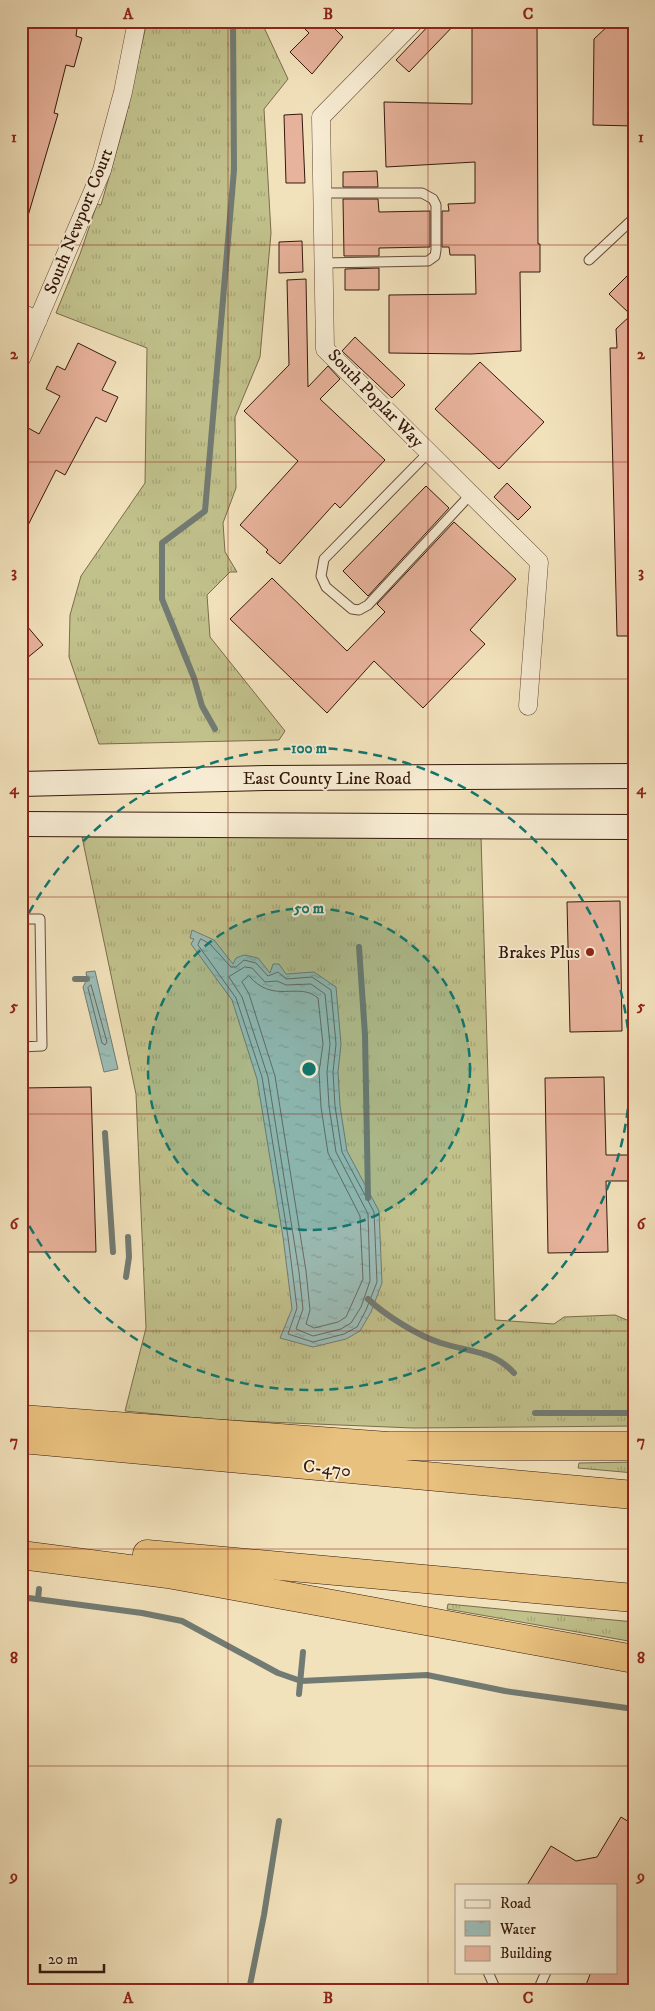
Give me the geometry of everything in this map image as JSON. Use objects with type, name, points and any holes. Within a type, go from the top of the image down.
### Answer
[{"type":"highway","points":[[21,1419],[388,1446],[634,1446]]},
{"type":"highway","name":"C-470","points":[[21,1438],[634,1496]]},
{"type":"highway","points":[[21,1542],[634,1598]]},
{"type":"highway","points":[[21,1555],[168,1574],[634,1659]]},
{"type":"main road","name":"East County Line Road","points":[[21,784],[266,778],[634,776]]},
{"type":"main road","points":[[21,824],[634,827]]},
{"type":"street","name":"South Newport Court","points":[[21,359],[102,170],[123,92],[137,21]]},
{"type":"street","name":"South Poplar Way","points":[[415,21],[321,117],[326,348],[539,562],[528,706]]},
{"type":"street","points":[[21,312],[38,320]]},
{"type":"lane","points":[[322,193],[422,193],[433,198],[436,205],[436,250],[435,256],[428,261],[324,262]]},
{"type":"lane","points":[[588,260],[634,218]]},
{"type":"lane","points":[[429,452],[324,560],[321,576],[326,586],[352,609],[359,610],[368,605],[471,494]]},
{"type":"lane","points":[[21,919],[40,919],[42,1046],[21,1047]]},
{"type":"lane","points":[[489,1974],[496,1990]]},
{"type":"lane","points":[[538,1990],[545,1974]]},
{"type":"green space","points":[[147,21],[261,21],[288,79],[264,109],[271,233],[260,357],[235,417],[236,488],[223,523],[225,552],[237,572],[230,572],[207,595],[210,637],[285,731],[279,740],[99,744],[69,657],[70,615],[81,576],[145,483],[147,348],[56,313],[80,254],[97,204],[101,205],[124,125]]},
{"type":"green space","points":[[481,836],[495,1320],[554,1324],[564,1317],[615,1315],[634,1323],[634,1426],[413,1428],[218,1420],[125,1411],[146,1328],[136,1094],[82,837]]},
{"type":"green space","points":[[634,1462],[634,1473],[578,1468],[579,1463]]},
{"type":"green space","points":[[448,1604],[634,1622],[634,1642],[447,1609]]},
{"type":"water","points":[[192,930],[214,940],[233,964],[236,958],[244,955],[258,958],[270,973],[273,964],[279,964],[286,974],[314,972],[336,987],[341,1044],[338,1072],[340,1106],[347,1151],[379,1211],[382,1283],[371,1312],[360,1331],[346,1339],[313,1347],[280,1338],[292,1309],[283,1237],[257,1079],[232,1000],[191,944],[194,939],[190,938]]},
{"type":"water","points":[[95,971],[118,1069],[104,1072],[83,987],[87,979],[86,972]]},
{"type":"building","points":[[21,21],[78,21],[76,36],[82,38],[74,67],[66,65],[54,113],[58,114],[25,226],[21,226]]},
{"type":"building","points":[[297,21],[327,21],[343,37],[312,74],[290,52],[309,33]]},
{"type":"building","points":[[433,21],[458,21],[409,72],[396,60]]},
{"type":"building","points":[[472,21],[537,21],[538,244],[540,244],[540,272],[520,272],[521,351],[471,354],[389,353],[389,295],[476,294],[475,255],[450,255],[449,247],[442,247],[442,211],[449,211],[448,204],[475,203],[475,162],[386,167],[384,102],[472,104]]},
{"type":"building","points":[[613,21],[634,21],[634,126],[593,125],[594,39]]},
{"type":"building","points":[[302,114],[305,183],[286,183],[284,115]]},
{"type":"building","points":[[377,171],[378,187],[343,187],[343,172]]},
{"type":"building","points":[[343,199],[378,199],[379,212],[430,211],[430,247],[379,248],[379,256],[344,256]]},
{"type":"building","points":[[302,241],[303,272],[279,273],[279,242]]},
{"type":"building","points":[[379,268],[379,290],[345,290],[345,269]]},
{"type":"building","points":[[634,269],[634,636],[617,636],[610,348],[617,348],[616,329],[631,315],[609,294]]},
{"type":"building","points":[[306,279],[308,387],[328,366],[340,379],[320,399],[385,460],[340,508],[335,503],[280,564],[266,552],[268,550],[240,525],[298,461],[244,411],[289,365],[287,280]]},
{"type":"building","points":[[355,337],[405,385],[392,398],[342,351]]},
{"type":"building","points":[[78,343],[116,362],[102,390],[118,397],[106,422],[96,417],[65,475],[56,470],[21,539],[21,424],[39,434],[60,396],[46,389],[57,366],[65,370]]},
{"type":"building","points":[[480,362],[544,422],[499,469],[435,409]]},
{"type":"building","points":[[507,483],[531,507],[518,520],[494,497]]},
{"type":"building","points":[[426,486],[449,508],[368,596],[343,571]]},
{"type":"building","points":[[454,522],[516,579],[470,630],[485,644],[423,708],[374,661],[327,713],[230,619],[272,578],[347,651],[385,612],[377,604]]},
{"type":"building","points":[[21,619],[43,645],[21,663]]},
{"type":"building","points":[[620,901],[622,1031],[570,1032],[567,902]]},
{"type":"building","points":[[604,1077],[606,1155],[634,1155],[634,1181],[606,1181],[608,1252],[548,1253],[545,1078]]},
{"type":"building","points":[[91,1087],[96,1252],[21,1252],[21,1088]]},
{"type":"building","points":[[621,1817],[634,1825],[634,1990],[584,1990],[590,1974],[618,1974],[618,1884],[528,1884],[551,1846],[576,1861],[597,1857]]},
{"type":"waterway","points":[[215,729],[202,706],[194,678],[162,599],[162,543],[205,511],[234,170],[233,21]]},
{"type":"waterway","points":[[359,947],[365,1035],[368,1198]]},
{"type":"waterway","points":[[75,979],[87,979]]},
{"type":"waterway","points":[[105,1133],[113,1252]]},
{"type":"waterway","points":[[126,1277],[129,1257],[128,1237]]},
{"type":"waterway","points":[[368,1299],[412,1330],[432,1340],[489,1356],[506,1365],[514,1373]]},
{"type":"waterway","points":[[535,1413],[634,1413]]},
{"type":"waterway","points":[[38,1599],[39,1589]]},
{"type":"waterway","points":[[21,1597],[142,1613],[182,1621],[278,1673],[301,1681],[427,1675],[505,1691],[634,1709]]},
{"type":"waterway","points":[[299,1694],[303,1652]]},
{"type":"waterway","points":[[249,1990],[264,1915],[279,1821]]},
{"type":"place","name":"Brakes Plus","points":[[590,952]]}]
